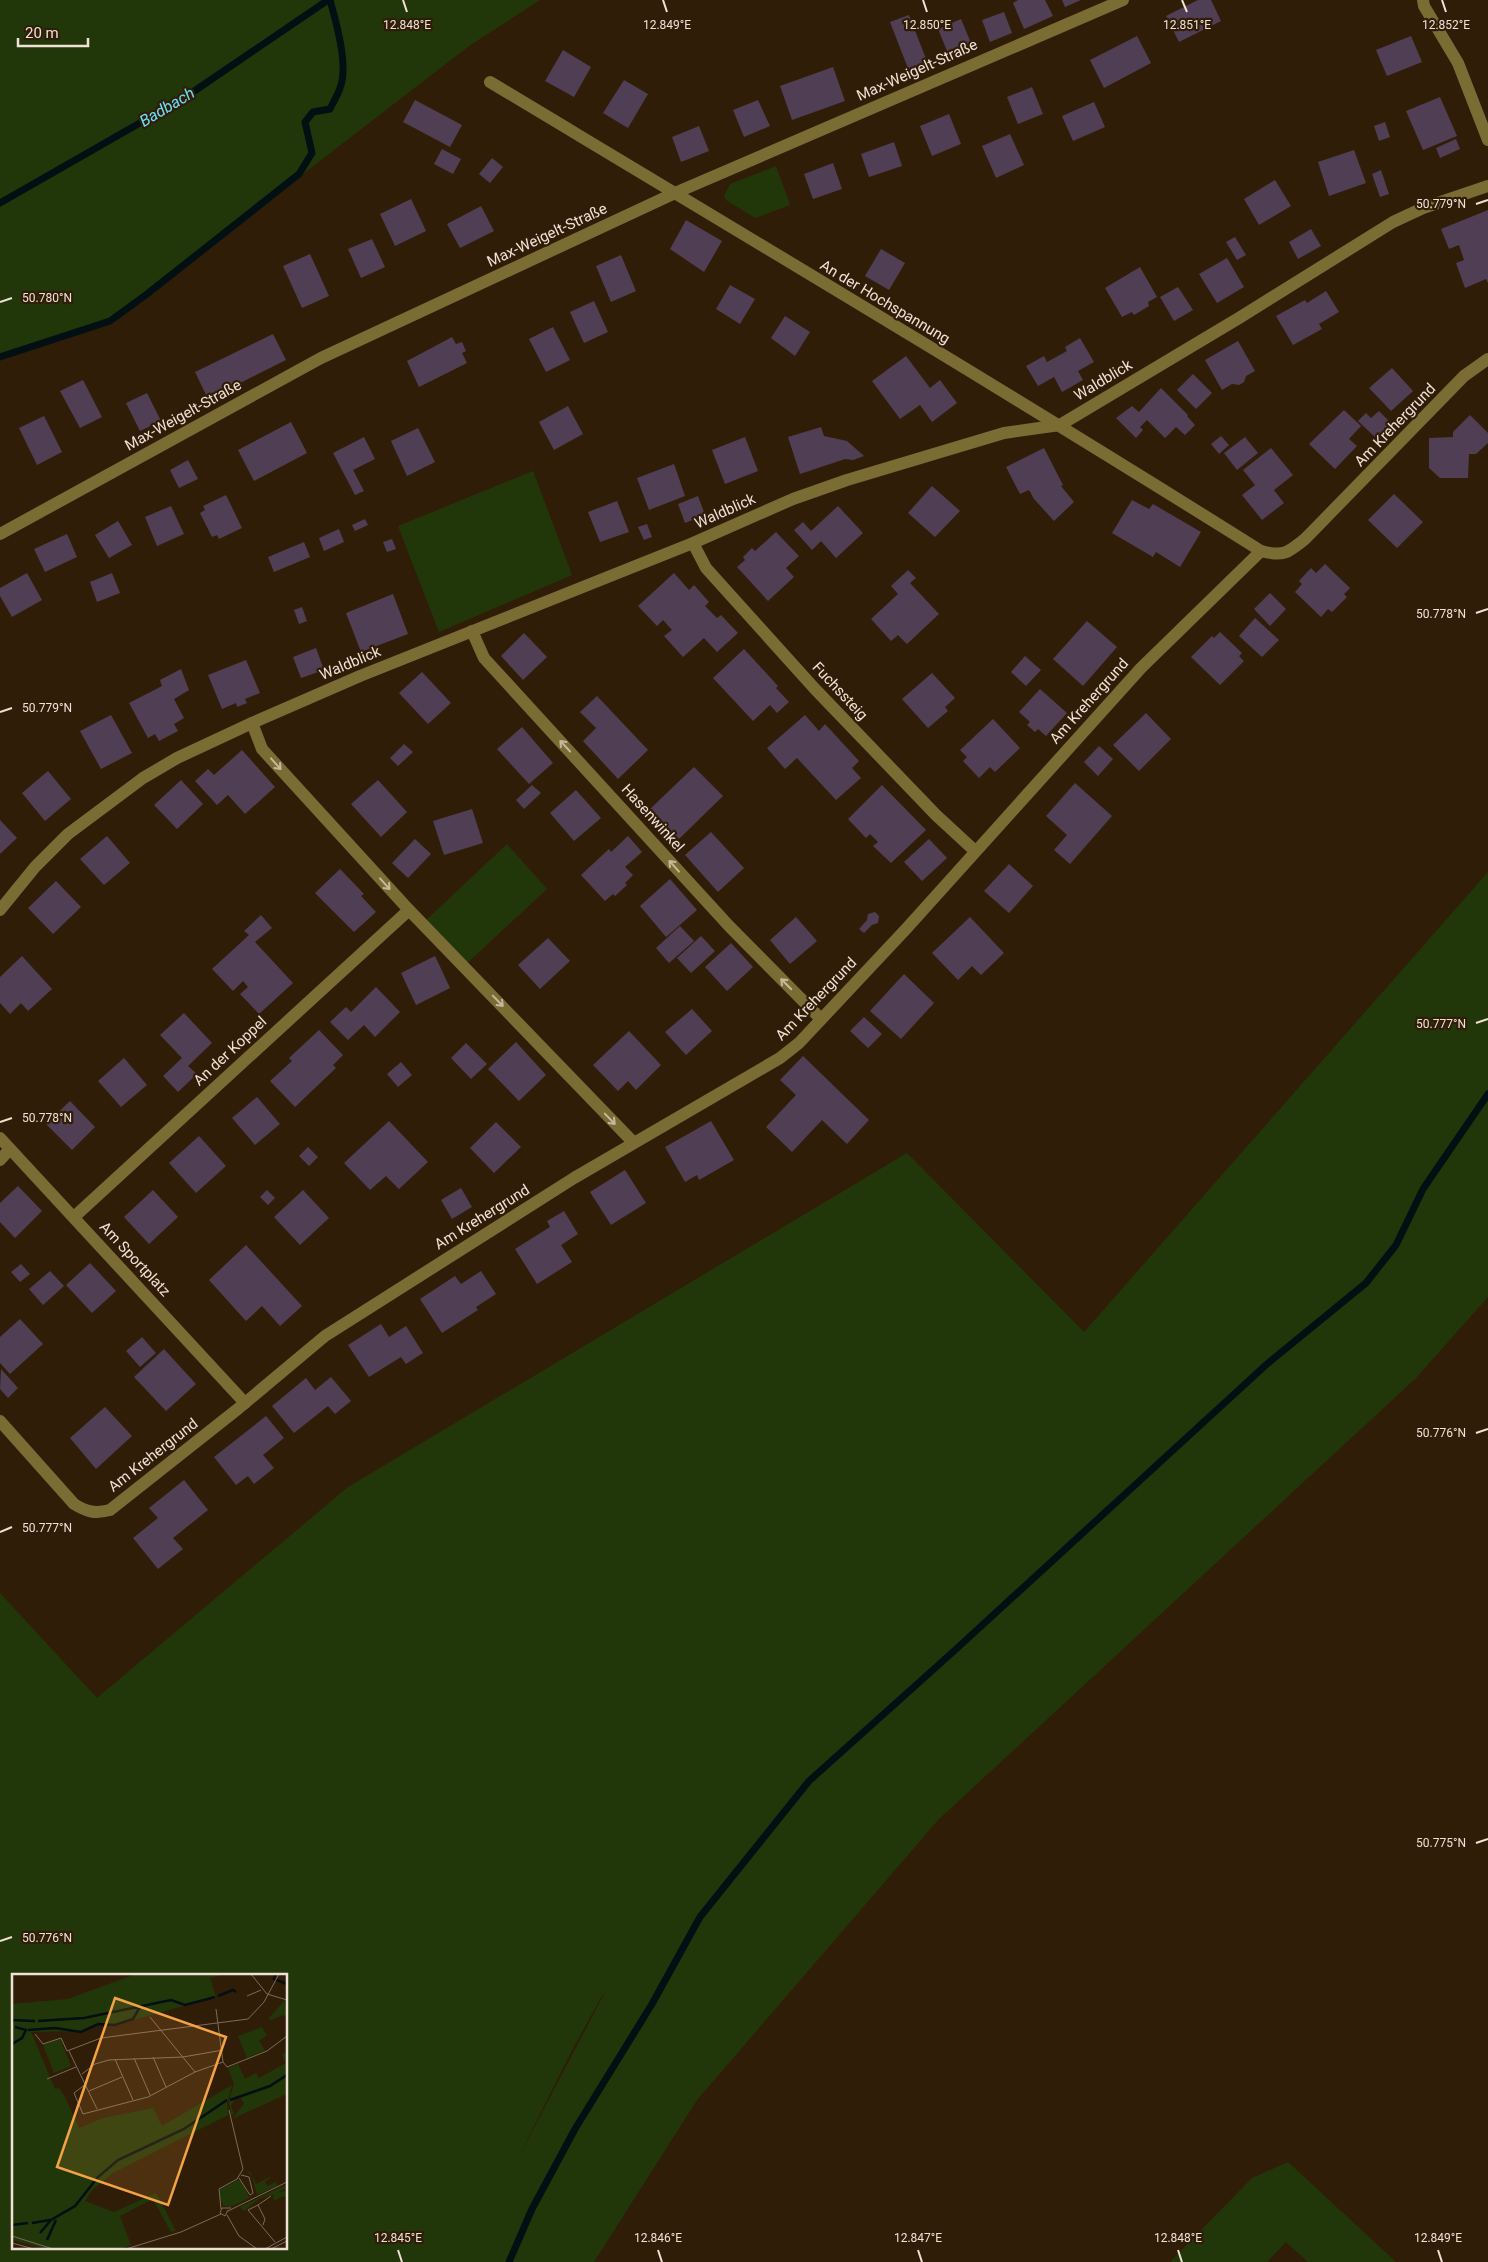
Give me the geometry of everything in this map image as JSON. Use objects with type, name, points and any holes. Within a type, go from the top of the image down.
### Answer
[{"type":"street","name":"Max-Weigelt-Straße","points":[[0,534],[321,358],[675,193],[1123,0]]},
{"type":"street","points":[[1423,0],[1424,6],[1458,62],[1488,140]]},
{"type":"street","name":"An der Hochspannung","points":[[490,82],[1060,425],[1261,552]]},
{"type":"street","name":"Waldblick","points":[[0,910],[35,867],[68,834],[114,798],[177,758],[360,676],[693,543],[793,499],[847,480],[1004,432],[1060,425],[1239,318],[1393,222],[1423,208],[1488,186]]},
{"type":"street","name":"Am Krehergrund","points":[[0,1421],[74,1504],[85,1511],[98,1513],[110,1510],[245,1403],[325,1336],[633,1142],[780,1058],[799,1042],[906,928],[1141,668],[1261,552],[1274,555],[1289,552],[1464,376],[1488,359]]},
{"type":"street","name":"Fuchssteig","points":[[693,543],[706,568],[815,689],[936,815],[974,851]]},
{"type":"street","name":"Hasenwinkel","points":[[472,630],[484,658],[729,926],[820,1018]]},
{"type":"street","points":[[252,723],[262,749],[409,910],[633,1142]]},
{"type":"street","name":"An der Koppel","points":[[74,1218],[409,910]]},
{"type":"street","name":"Am Sportplatz","points":[[0,1138],[245,1403]]},
{"type":"street","points":[[0,1160],[10,1149]]},
{"type":"green space","points":[[0,0],[540,0],[469,46],[115,319],[0,357]]},
{"type":"green space","points":[[776,166],[790,205],[755,218],[726,200],[724,196],[730,184]]},
{"type":"green space","points":[[533,471],[572,575],[439,632],[398,526]]},
{"type":"green space","points":[[507,844],[547,889],[464,966],[423,923]]},
{"type":"green space","points":[[1488,872],[1488,1297],[1415,1379],[938,1820],[697,2100],[594,2262],[0,2262],[0,1593],[97,1698],[348,1487],[907,1153],[1084,1332]],"holes":[[[604,1994],[515,2164],[571,2052]]]},
{"type":"green space","points":[[1288,2162],[1396,2262],[1308,2262],[1286,2242],[1267,2262],[1170,2262],[1252,2178]]},
{"type":"building","points":[[1018,0],[1045,0],[1053,16],[1024,29],[1013,3]]},
{"type":"building","points":[[1062,0],[1081,0],[1065,7]]},
{"type":"building","points":[[1198,0],[1211,0],[1221,21],[1179,42],[1166,16]]},
{"type":"building","points":[[1004,12],[1012,33],[990,42],[982,20]]},
{"type":"building","points":[[909,15],[928,64],[909,71],[890,22]]},
{"type":"building","points":[[961,19],[973,48],[950,58],[938,29]]},
{"type":"building","points":[[1137,36],[1151,63],[1104,88],[1090,60]]},
{"type":"building","points":[[1411,36],[1422,62],[1387,76],[1376,50]]},
{"type":"building","points":[[563,50],[591,67],[574,97],[545,81]]},
{"type":"building","points":[[833,67],[845,101],[792,120],[780,86]]},
{"type":"building","points":[[624,80],[648,94],[628,128],[603,113]]},
{"type":"building","points":[[1032,87],[1043,114],[1018,124],[1007,97]]},
{"type":"building","points":[[1440,97],[1457,136],[1423,150],[1406,111]]},
{"type":"building","points":[[415,100],[462,125],[450,147],[403,122]]},
{"type":"building","points":[[758,100],[770,126],[744,137],[733,110]]},
{"type":"building","points":[[1094,102],[1105,127],[1073,141],[1062,116]]},
{"type":"building","points":[[949,114],[961,144],[932,156],[920,126]]},
{"type":"building","points":[[1385,122],[1390,137],[1379,141],[1374,126]]},
{"type":"building","points":[[699,126],[709,151],[681,162],[672,137]]},
{"type":"building","points":[[1010,134],[1024,165],[996,178],[982,146]]},
{"type":"building","points":[[1456,139],[1460,149],[1440,158],[1436,148]]},
{"type":"building","points":[[894,142],[902,166],[869,177],[861,154]]},
{"type":"building","points":[[442,149],[461,159],[453,174],[434,164]]},
{"type":"building","points":[[1354,150],[1366,183],[1329,196],[1318,162]]},
{"type":"building","points":[[492,158],[503,167],[490,183],[479,174]]},
{"type":"building","points":[[833,163],[842,189],[813,199],[804,174]]},
{"type":"building","points":[[1381,170],[1389,194],[1380,197],[1372,174]]},
{"type":"building","points":[[1275,180],[1291,206],[1259,225],[1244,199]]},
{"type":"building","points":[[411,199],[426,231],[395,246],[380,214]]},
{"type":"building","points":[[481,206],[494,231],[460,248],[447,224]]},
{"type":"building","points":[[1488,210],[1488,283],[1486,279],[1465,288],[1456,263],[1464,260],[1459,245],[1449,249],[1441,229]]},
{"type":"building","points":[[686,220],[722,241],[704,272],[670,249]]},
{"type":"building","points":[[1311,229],[1321,246],[1298,259],[1289,242]]},
{"type":"building","points":[[1235,237],[1246,255],[1237,260],[1226,242]]},
{"type":"building","points":[[372,239],[385,267],[361,278],[348,249]]},
{"type":"building","points":[[881,249],[905,263],[889,290],[865,276]]},
{"type":"building","points":[[310,254],[329,296],[302,308],[283,266]]},
{"type":"building","points":[[621,255],[636,291],[611,302],[596,266]]},
{"type":"building","points":[[1227,258],[1244,287],[1217,303],[1199,274]]},
{"type":"building","points":[[1140,267],[1157,297],[1148,302],[1149,306],[1134,315],[1132,312],[1122,317],[1105,288]]},
{"type":"building","points":[[730,285],[755,299],[740,324],[716,309]]},
{"type":"building","points":[[1178,287],[1193,310],[1174,321],[1160,297]]},
{"type":"building","points":[[1326,291],[1339,312],[1319,324],[1322,329],[1293,345],[1276,316],[1305,300],[1307,303]]},
{"type":"building","points":[[594,301],[608,332],[584,343],[570,312]]},
{"type":"building","points":[[785,316],[810,332],[795,356],[771,338]]},
{"type":"building","points":[[553,327],[570,360],[546,372],[529,339]]},
{"type":"building","points":[[273,334],[286,360],[208,399],[195,372]]},
{"type":"building","points":[[452,337],[456,344],[462,342],[466,351],[462,353],[467,363],[419,387],[407,361]]},
{"type":"building","points":[[1080,338],[1094,362],[1078,371],[1083,380],[1062,392],[1054,377],[1038,386],[1026,366],[1044,356],[1047,362],[1067,351],[1065,347]]},
{"type":"building","points":[[1238,341],[1255,371],[1246,376],[1244,382],[1239,385],[1232,384],[1222,390],[1205,360]]},
{"type":"building","points":[[906,356],[930,388],[940,380],[957,403],[932,422],[920,405],[900,419],[872,381]]},
{"type":"building","points":[[1392,368],[1413,391],[1391,411],[1369,388]]},
{"type":"building","points":[[1193,374],[1212,393],[1196,409],[1177,390]]},
{"type":"building","points":[[83,380],[102,417],[80,428],[60,391]]},
{"type":"building","points":[[1161,388],[1188,415],[1195,425],[1185,435],[1176,427],[1165,438],[1147,420],[1140,427],[1143,430],[1136,438],[1116,418],[1132,406],[1139,412]]},
{"type":"building","points":[[147,393],[161,421],[140,431],[126,403]]},
{"type":"building","points":[[568,406],[583,434],[554,450],[539,422]]},
{"type":"building","points":[[1344,410],[1361,426],[1349,439],[1357,446],[1335,469],[1309,444]]},
{"type":"building","points":[[1379,411],[1392,424],[1377,439],[1358,421],[1366,413],[1371,418]]},
{"type":"building","points":[[1470,415],[1488,433],[1488,443],[1476,454],[1469,454],[1468,478],[1440,478],[1429,468],[1429,438],[1453,437],[1453,432]]},
{"type":"building","points":[[44,416],[62,452],[37,465],[19,428]]},
{"type":"building","points":[[291,422],[307,453],[254,481],[238,450]]},
{"type":"building","points":[[821,427],[824,436],[847,441],[864,456],[853,460],[845,459],[800,474],[788,437]]},
{"type":"building","points":[[418,428],[435,462],[407,476],[391,441]]},
{"type":"building","points":[[1221,436],[1229,445],[1219,454],[1211,444]]},
{"type":"building","points":[[364,437],[375,459],[353,470],[364,491],[355,495],[333,453]]},
{"type":"building","points":[[745,437],[758,471],[725,484],[712,450]]},
{"type":"building","points":[[1245,437],[1258,453],[1237,470],[1224,453]]},
{"type":"building","points":[[1044,448],[1063,485],[1061,486],[1074,502],[1054,521],[1034,499],[1029,490],[1020,494],[1006,467]]},
{"type":"building","points":[[1271,448],[1293,475],[1274,490],[1284,503],[1262,520],[1242,495],[1255,485],[1243,470]]},
{"type":"building","points":[[188,460],[198,479],[179,488],[170,470]]},
{"type":"building","points":[[674,464],[685,496],[649,510],[637,478]]},
{"type":"building","points":[[932,486],[960,511],[935,537],[908,513]]},
{"type":"building","points":[[1394,494],[1423,522],[1397,548],[1368,520]]},
{"type":"building","points":[[226,495],[242,528],[219,539],[217,535],[212,537],[200,513],[205,510],[203,506]]},
{"type":"building","points":[[698,496],[705,515],[685,523],[678,504]]},
{"type":"building","points":[[1132,500],[1149,509],[1153,504],[1201,532],[1180,567],[1156,552],[1153,557],[1112,533]]},
{"type":"building","points":[[617,501],[629,532],[600,542],[588,512]]},
{"type":"building","points":[[171,506],[184,534],[157,546],[145,517]]},
{"type":"building","points":[[838,506],[863,533],[836,558],[821,541],[812,550],[794,530],[803,522],[811,531]]},
{"type":"building","points":[[365,519],[368,525],[355,531],[352,525]]},
{"type":"building","points":[[118,521],[132,545],[109,558],[95,535]]},
{"type":"building","points":[[647,524],[652,537],[644,540],[638,527]]},
{"type":"building","points":[[339,529],[344,542],[324,551],[319,538]]},
{"type":"building","points":[[776,532],[799,556],[786,568],[794,577],[768,601],[737,567],[745,560],[743,557],[752,548],[755,551]]},
{"type":"building","points":[[67,534],[77,557],[45,572],[34,549]]},
{"type":"building","points":[[392,539],[396,549],[387,552],[383,542]]},
{"type":"building","points":[[304,542],[310,557],[274,572],[268,557]]},
{"type":"building","points":[[1325,564],[1350,588],[1344,594],[1347,597],[1332,612],[1328,609],[1321,617],[1295,592],[1302,584],[1299,581],[1311,568],[1316,573]]},
{"type":"building","points":[[908,570],[916,578],[910,583],[939,614],[907,644],[898,635],[891,641],[871,619],[898,594],[891,586]]},
{"type":"building","points":[[27,573],[42,600],[12,617],[0,596],[0,588]]},
{"type":"building","points":[[112,573],[120,593],[97,602],[90,582]]},
{"type":"building","points":[[674,573],[689,590],[694,585],[709,602],[705,606],[717,618],[721,615],[738,633],[717,652],[704,638],[683,657],[664,636],[672,630],[663,620],[657,626],[638,606]]},
{"type":"building","points":[[1270,593],[1286,609],[1270,626],[1254,609]]},
{"type":"building","points":[[393,594],[408,634],[361,652],[346,613]]},
{"type":"building","points":[[302,607],[307,621],[299,624],[294,610]]},
{"type":"building","points":[[1255,618],[1279,640],[1262,657],[1239,636]]},
{"type":"building","points":[[1087,621],[1117,647],[1083,686],[1053,659]]},
{"type":"building","points":[[1220,632],[1242,653],[1239,656],[1244,661],[1220,685],[1191,657],[1212,636],[1214,638]]},
{"type":"building","points":[[524,633],[547,657],[523,680],[501,656]]},
{"type":"building","points":[[316,648],[324,670],[301,678],[293,657]]},
{"type":"building","points":[[744,649],[778,686],[776,688],[789,702],[777,713],[770,705],[753,721],[713,678]]},
{"type":"building","points":[[1025,656],[1041,670],[1026,686],[1011,672]]},
{"type":"building","points":[[246,660],[260,693],[245,699],[247,703],[237,707],[236,703],[222,709],[208,675]]},
{"type":"building","points":[[181,669],[189,690],[174,699],[184,718],[174,724],[178,731],[159,741],[155,734],[148,738],[129,703],[162,686],[160,680]]},
{"type":"building","points":[[422,672],[451,703],[428,724],[399,693]]},
{"type":"building","points":[[932,673],[955,698],[945,707],[948,711],[928,728],[902,699]]},
{"type":"building","points":[[1040,689],[1067,713],[1046,736],[1038,729],[1035,732],[1027,725],[1030,722],[1019,712]]},
{"type":"building","points":[[597,696],[648,750],[618,779],[583,741],[596,728],[580,712]]},
{"type":"building","points":[[1146,713],[1171,739],[1139,771],[1113,745]]},
{"type":"building","points":[[111,715],[132,753],[101,769],[80,731]]},
{"type":"building","points":[[805,715],[819,731],[825,724],[859,761],[852,768],[861,778],[836,800],[797,758],[785,769],[767,748]]},
{"type":"building","points":[[993,719],[1020,748],[995,772],[990,767],[979,778],[963,761],[967,757],[960,750]]},
{"type":"building","points":[[522,727],[553,763],[529,784],[497,749]]},
{"type":"building","points":[[404,744],[413,752],[398,766],[390,758]]},
{"type":"building","points":[[1099,746],[1113,759],[1098,776],[1084,762]]},
{"type":"building","points":[[242,750],[275,787],[245,814],[228,795],[217,805],[195,781],[208,769],[214,775]]},
{"type":"building","points":[[694,767],[723,796],[679,839],[650,809]]},
{"type":"building","points":[[48,771],[71,799],[45,821],[22,793]]},
{"type":"building","points":[[181,780],[203,804],[177,829],[154,805]]},
{"type":"building","points":[[378,780],[407,812],[381,837],[351,804]]},
{"type":"building","points":[[1075,783],[1112,816],[1070,864],[1054,850],[1067,835],[1046,816]]},
{"type":"building","points":[[532,785],[541,793],[524,809],[516,800]]},
{"type":"building","points":[[882,785],[926,830],[891,863],[873,846],[878,842],[870,834],[866,838],[848,819]]},
{"type":"building","points":[[576,790],[601,818],[574,841],[550,813]]},
{"type":"building","points":[[472,809],[483,843],[444,855],[433,821]]},
{"type":"building","points":[[0,820],[17,838],[0,854]]},
{"type":"building","points":[[711,832],[744,868],[718,892],[685,855]]},
{"type":"building","points":[[107,836],[130,863],[104,885],[80,859]]},
{"type":"building","points":[[628,836],[642,852],[625,867],[633,875],[625,883],[627,885],[615,896],[613,894],[605,901],[581,875],[609,849],[611,852]]},
{"type":"building","points":[[415,839],[431,854],[408,878],[392,863]]},
{"type":"building","points":[[929,839],[947,858],[922,881],[904,862]]},
{"type":"building","points":[[1009,864],[1033,886],[1009,913],[984,891]]},
{"type":"building","points":[[340,869],[364,894],[361,896],[376,912],[354,932],[315,893]]},
{"type":"building","points":[[670,879],[697,910],[666,937],[640,906]]},
{"type":"building","points":[[56,881],[81,907],[53,934],[28,908]]},
{"type":"building","points":[[875,912],[879,916],[878,923],[872,925],[864,933],[859,929],[867,920],[868,914]]},
{"type":"building","points":[[261,915],[272,928],[255,942],[293,983],[259,1014],[240,994],[248,987],[243,981],[233,991],[212,969],[249,935],[244,931]]},
{"type":"building","points":[[796,917],[817,941],[790,964],[770,940]]},
{"type":"building","points":[[970,917],[1004,953],[981,975],[972,966],[958,980],[932,953]]},
{"type":"building","points":[[680,926],[694,941],[669,963],[656,948]]},
{"type":"building","points":[[701,936],[715,951],[691,973],[677,958]]},
{"type":"building","points":[[548,938],[570,961],[540,989],[518,965]]},
{"type":"building","points":[[731,943],[753,967],[727,991],[705,967]]},
{"type":"building","points":[[22,956],[52,989],[28,1011],[21,1003],[10,1014],[0,1003],[0,977]]},
{"type":"building","points":[[435,956],[450,988],[416,1005],[401,973]]},
{"type":"building","points":[[904,974],[934,1003],[901,1039],[870,1011]]},
{"type":"building","points":[[376,987],[400,1012],[375,1037],[364,1025],[348,1040],[330,1022],[346,1007],[351,1012]]},
{"type":"building","points":[[692,1009],[712,1031],[686,1055],[665,1032]]},
{"type":"building","points":[[184,1013],[212,1043],[188,1066],[197,1074],[178,1092],[163,1076],[182,1058],[160,1035]]},
{"type":"building","points":[[864,1017],[882,1034],[868,1048],[850,1031]]},
{"type":"building","points":[[319,1030],[343,1055],[333,1065],[336,1068],[295,1107],[270,1081],[292,1061],[289,1058]]},
{"type":"building","points":[[629,1031],[661,1065],[636,1090],[628,1081],[618,1091],[593,1065]]},
{"type":"building","points":[[516,1042],[546,1075],[519,1101],[488,1069]]},
{"type":"building","points":[[466,1043],[487,1064],[471,1079],[451,1058]]},
{"type":"building","points":[[803,1056],[869,1120],[847,1144],[822,1120],[792,1152],[766,1127],[796,1095],[780,1080]]},
{"type":"building","points":[[124,1058],[147,1085],[121,1107],[98,1081]]},
{"type":"building","points":[[401,1062],[412,1075],[398,1087],[387,1074]]},
{"type":"building","points":[[257,1097],[280,1124],[255,1145],[232,1118]]},
{"type":"building","points":[[70,1101],[95,1127],[72,1150],[46,1124]]},
{"type":"building","points":[[389,1121],[428,1162],[399,1189],[386,1176],[370,1190],[344,1163]]},
{"type":"building","points":[[711,1121],[734,1160],[699,1180],[697,1175],[685,1182],[665,1147]]},
{"type":"building","points":[[496,1122],[521,1147],[494,1173],[470,1148]]},
{"type":"building","points":[[199,1136],[226,1166],[196,1193],[169,1163]]},
{"type":"building","points":[[308,1147],[318,1157],[309,1166],[299,1156]]},
{"type":"building","points":[[625,1170],[646,1203],[611,1225],[590,1192]]},
{"type":"building","points":[[18,1186],[42,1211],[15,1238],[0,1222],[0,1203]]},
{"type":"building","points":[[461,1188],[472,1207],[452,1219],[441,1200]]},
{"type":"building","points":[[153,1190],[178,1217],[149,1244],[124,1217]]},
{"type":"building","points":[[267,1190],[275,1198],[268,1205],[260,1197]]},
{"type":"building","points":[[303,1190],[329,1218],[300,1245],[274,1217]]},
{"type":"building","points":[[564,1211],[578,1234],[561,1245],[572,1262],[537,1284],[515,1249],[550,1227],[547,1221]]},
{"type":"building","points":[[246,1245],[302,1306],[280,1326],[262,1306],[246,1321],[209,1280]]},
{"type":"building","points":[[90,1263],[116,1291],[92,1313],[66,1285]]},
{"type":"building","points":[[21,1264],[30,1274],[20,1282],[11,1272]]},
{"type":"building","points":[[50,1271],[64,1286],[43,1305],[29,1289]]},
{"type":"building","points":[[481,1271],[496,1294],[476,1307],[478,1310],[442,1333],[420,1299],[455,1276],[461,1284]]},
{"type":"building","points":[[20,1319],[43,1344],[10,1374],[0,1363],[0,1337]]},
{"type":"building","points":[[381,1324],[389,1337],[406,1326],[423,1353],[406,1364],[401,1357],[369,1377],[348,1345]]},
{"type":"building","points":[[142,1337],[156,1353],[140,1367],[126,1351]]},
{"type":"building","points":[[164,1349],[196,1384],[166,1411],[134,1377]]},
{"type":"building","points":[[1,1369],[18,1388],[8,1398],[0,1389]]},
{"type":"building","points":[[331,1377],[351,1401],[335,1414],[328,1406],[294,1433],[272,1406],[306,1378],[315,1390]]},
{"type":"building","points":[[105,1407],[132,1436],[96,1469],[70,1438]]},
{"type":"building","points":[[266,1416],[284,1438],[263,1455],[274,1468],[254,1484],[248,1476],[236,1485],[214,1457]]},
{"type":"building","points":[[184,1480],[208,1510],[173,1538],[183,1549],[158,1569],[133,1538],[158,1518],[149,1508]]},
{"type":"waterway","name":"Badbach","points":[[0,203],[187,96],[328,0]]},
{"type":"waterway","points":[[0,357],[110,321],[299,174],[312,153],[305,122],[313,112],[330,109],[339,91],[342,79],[341,44],[330,0]]},
{"type":"waterway","points":[[509,2262],[532,2209],[575,2129],[652,2004],[700,1917],[809,1781],[1267,1364],[1366,1283],[1396,1245],[1423,1189],[1488,1094]]}]
